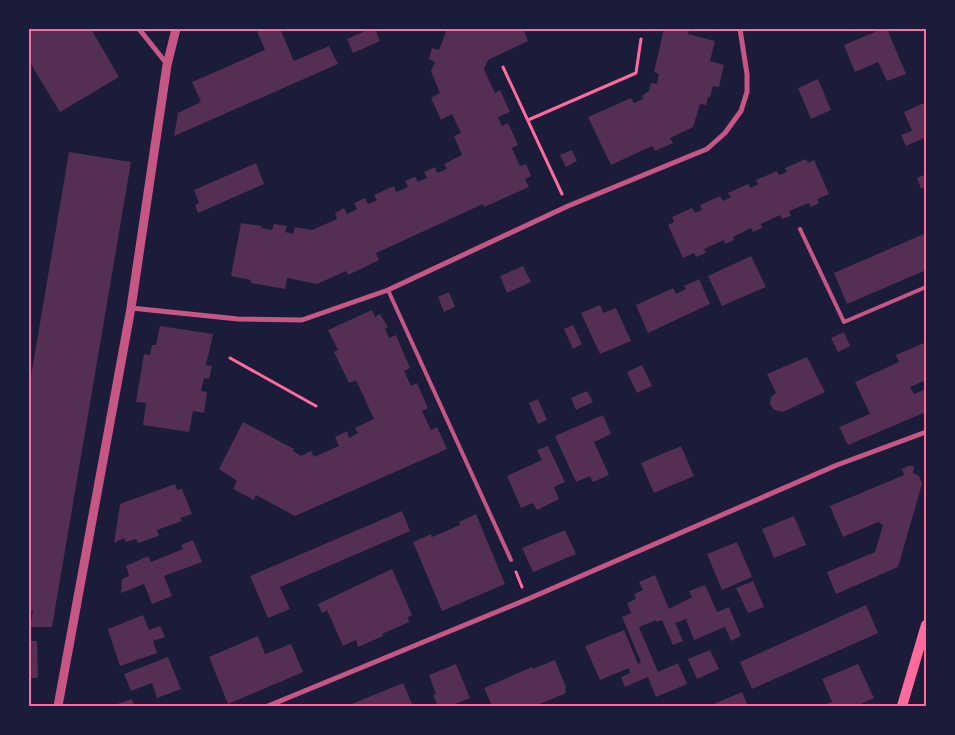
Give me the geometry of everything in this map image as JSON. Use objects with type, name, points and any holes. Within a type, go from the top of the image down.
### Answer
[{"type":"main road","points":[[902,706],[926,625]]},
{"type":"street","points":[[139,29],[167,65]]},
{"type":"street","points":[[58,706],[131,308],[167,65],[176,29]]},
{"type":"street","points":[[131,308],[238,319],[302,320],[388,290],[568,206],[706,149],[726,133],[741,111],[747,92],[747,74],[740,29]]},
{"type":"street","points":[[268,706],[528,599],[837,465],[926,432]]},
{"type":"lane","points":[[800,229],[844,322],[926,287]]},
{"type":"lane","points":[[388,290],[511,560]]},
{"type":"path","points":[[528,120],[636,73],[641,39]]},
{"type":"path","points":[[503,68],[568,206]]},
{"type":"path","points":[[230,358],[316,406]]},
{"type":"path","points":[[511,560],[528,599]]},
{"type":"building","points":[[29,29],[91,29],[119,77],[60,112],[29,61]]},
{"type":"building","points":[[256,29],[280,29],[294,61],[329,46],[338,64],[174,136],[178,113],[201,102],[192,82],[265,50]]},
{"type":"building","points":[[370,29],[375,29],[380,41],[353,53],[347,39]]},
{"type":"building","points":[[447,29],[523,29],[528,41],[488,60],[484,69],[495,93],[500,90],[510,112],[498,117],[502,126],[508,123],[518,145],[512,148],[520,166],[526,164],[531,176],[525,179],[529,187],[484,207],[483,204],[376,253],[379,260],[348,275],[346,271],[317,284],[287,278],[285,289],[251,283],[251,280],[231,276],[241,223],[262,226],[261,228],[272,230],[274,224],[287,226],[285,232],[293,234],[295,227],[312,230],[337,219],[335,213],[344,208],[347,214],[357,209],[354,203],[365,198],[368,204],[377,200],[374,195],[394,186],[396,192],[408,187],[405,181],[415,177],[418,182],[427,178],[424,172],[435,167],[437,173],[447,169],[444,164],[462,155],[454,136],[461,133],[452,114],[441,120],[431,98],[440,93],[431,71],[435,62],[429,59],[432,48],[439,50]]},
{"type":"building","points":[[664,29],[690,29],[688,34],[715,41],[710,61],[724,65],[719,87],[713,86],[706,105],[700,104],[693,127],[670,138],[673,143],[655,151],[652,146],[611,165],[588,117],[631,98],[634,103],[643,99],[642,96],[649,91],[651,83],[657,84],[659,74],[654,72]]},
{"type":"building","points":[[882,29],[887,29],[906,74],[887,81],[878,62],[855,72],[844,45]]},
{"type":"building","points":[[818,79],[831,110],[811,119],[798,88]]},
{"type":"building","points":[[924,103],[926,109],[926,137],[906,146],[901,135],[912,131],[904,112]]},
{"type":"building","points":[[572,150],[577,161],[566,167],[560,155]]},
{"type":"building","points":[[69,152],[131,162],[52,627],[30,627],[33,611],[29,611],[29,388]]},
{"type":"building","points":[[806,159],[808,163],[814,160],[829,194],[817,199],[819,203],[811,207],[809,203],[789,211],[791,216],[782,219],[780,215],[761,224],[762,228],[753,232],[751,228],[733,237],[734,240],[725,244],[724,240],[704,249],[706,253],[696,257],[694,253],[683,258],[668,225],[674,222],[672,217],[692,208],[695,213],[702,210],[700,205],[720,196],[723,201],[731,197],[728,193],[748,184],[751,188],[758,184],[756,180],[777,171],[779,175],[787,172],[785,168]]},
{"type":"building","points":[[256,163],[264,184],[198,213],[195,205],[199,203],[194,190]]},
{"type":"building","points":[[926,174],[926,187],[921,189],[917,178]]},
{"type":"building","points":[[926,233],[926,270],[847,304],[834,273]]},
{"type":"building","points":[[751,256],[766,287],[722,306],[708,276]]},
{"type":"building","points":[[523,266],[531,282],[507,293],[500,276]]},
{"type":"building","points":[[699,279],[710,304],[648,333],[636,305],[673,288],[676,294],[686,289],[684,286]]},
{"type":"building","points":[[449,292],[455,307],[444,312],[438,297]]},
{"type":"building","points":[[600,305],[603,313],[616,308],[631,341],[600,354],[581,313]]},
{"type":"building","points":[[372,310],[375,317],[380,314],[388,327],[385,329],[389,338],[396,335],[410,368],[404,371],[411,386],[417,383],[428,408],[422,411],[431,430],[437,427],[447,449],[295,516],[256,495],[254,500],[233,489],[237,481],[219,469],[243,422],[294,449],[293,451],[301,456],[311,451],[314,457],[339,446],[335,437],[347,431],[349,438],[358,433],[355,428],[374,419],[356,380],[349,383],[334,352],[338,350],[328,330]]},
{"type":"building","points":[[573,325],[582,344],[573,349],[564,329]]},
{"type":"building","points":[[160,326],[213,334],[206,365],[212,366],[209,379],[204,378],[201,391],[207,392],[204,413],[193,411],[189,432],[143,425],[146,403],[136,402],[144,354],[150,355],[152,345],[156,345]]},
{"type":"building","points":[[844,332],[850,346],[838,352],[831,338]]},
{"type":"building","points":[[926,342],[926,380],[910,387],[914,394],[926,389],[926,412],[848,445],[839,427],[870,414],[855,382],[899,362],[896,355]]},
{"type":"building","points":[[807,357],[825,392],[783,412],[774,410],[770,404],[771,397],[776,393],[767,374]]},
{"type":"building","points":[[642,365],[652,386],[637,393],[627,372]]},
{"type":"building","points":[[587,391],[593,402],[576,410],[571,398]]},
{"type":"building","points":[[538,399],[547,420],[538,424],[529,403]]},
{"type":"building","points":[[603,415],[611,434],[594,442],[609,475],[593,482],[590,476],[576,482],[555,436]]},
{"type":"building","points":[[548,446],[565,482],[554,487],[559,499],[537,510],[533,503],[521,508],[507,476],[542,460],[537,450]]},
{"type":"building","points":[[681,446],[694,476],[654,493],[641,463]]},
{"type":"building","points":[[914,466],[913,473],[919,476],[922,484],[898,567],[836,594],[827,572],[875,552],[883,525],[878,522],[843,537],[830,506],[904,475],[902,469]]},
{"type":"building","points":[[175,484],[177,490],[182,489],[192,514],[180,518],[182,521],[157,530],[159,536],[138,543],[136,539],[126,542],[124,538],[114,543],[120,504]]},
{"type":"building","points":[[402,511],[410,531],[280,587],[290,609],[268,618],[250,576]]},
{"type":"building","points":[[476,514],[505,584],[442,611],[413,542],[431,534],[432,537],[460,525],[459,522]]},
{"type":"building","points":[[794,516],[806,545],[774,558],[762,529]]},
{"type":"building","points":[[565,530],[576,554],[533,572],[522,548]]},
{"type":"building","points":[[193,540],[202,562],[164,576],[172,596],[152,604],[144,584],[121,593],[122,579],[129,576],[126,566],[148,556],[151,562],[183,549],[181,545]]},
{"type":"building","points":[[737,542],[752,577],[722,590],[707,554]]},
{"type":"building","points":[[392,569],[412,615],[408,617],[409,622],[358,647],[356,640],[343,646],[327,610],[322,613],[318,604]]},
{"type":"building","points":[[655,575],[669,609],[692,597],[689,591],[705,585],[717,612],[729,607],[741,636],[731,641],[725,627],[694,640],[686,619],[675,623],[683,641],[673,645],[662,620],[657,622],[656,620],[639,627],[658,672],[678,663],[687,684],[656,697],[648,677],[625,687],[621,677],[630,673],[629,668],[600,680],[585,646],[624,630],[638,664],[641,662],[622,617],[631,613],[627,603],[636,599],[634,594],[643,590],[639,582]]},
{"type":"building","points":[[753,581],[764,607],[748,613],[736,588]]},
{"type":"building","points":[[866,605],[878,633],[752,689],[740,662]]},
{"type":"building","points":[[143,615],[149,630],[160,626],[165,637],[153,641],[157,653],[120,666],[108,629]]},
{"type":"building","points":[[258,636],[265,654],[291,644],[303,672],[228,704],[209,657]]},
{"type":"building","points":[[29,641],[37,641],[38,678],[29,678]]},
{"type":"building","points":[[710,650],[719,669],[697,679],[688,659]]},
{"type":"building","points":[[168,657],[181,689],[157,698],[152,683],[131,691],[124,674]]},
{"type":"building","points":[[555,660],[566,687],[566,693],[535,706],[492,706],[484,688],[532,667],[533,669]]},
{"type":"building","points":[[456,664],[470,698],[450,706],[438,706],[433,695],[436,694],[429,675]]},
{"type":"building","points":[[858,664],[874,698],[856,706],[821,706],[832,702],[822,679]]},
{"type":"building","points":[[403,683],[413,706],[347,706]]},
{"type":"building","points":[[742,692],[748,706],[709,706]]},
{"type":"building","points":[[132,699],[134,706],[111,706]]}]
